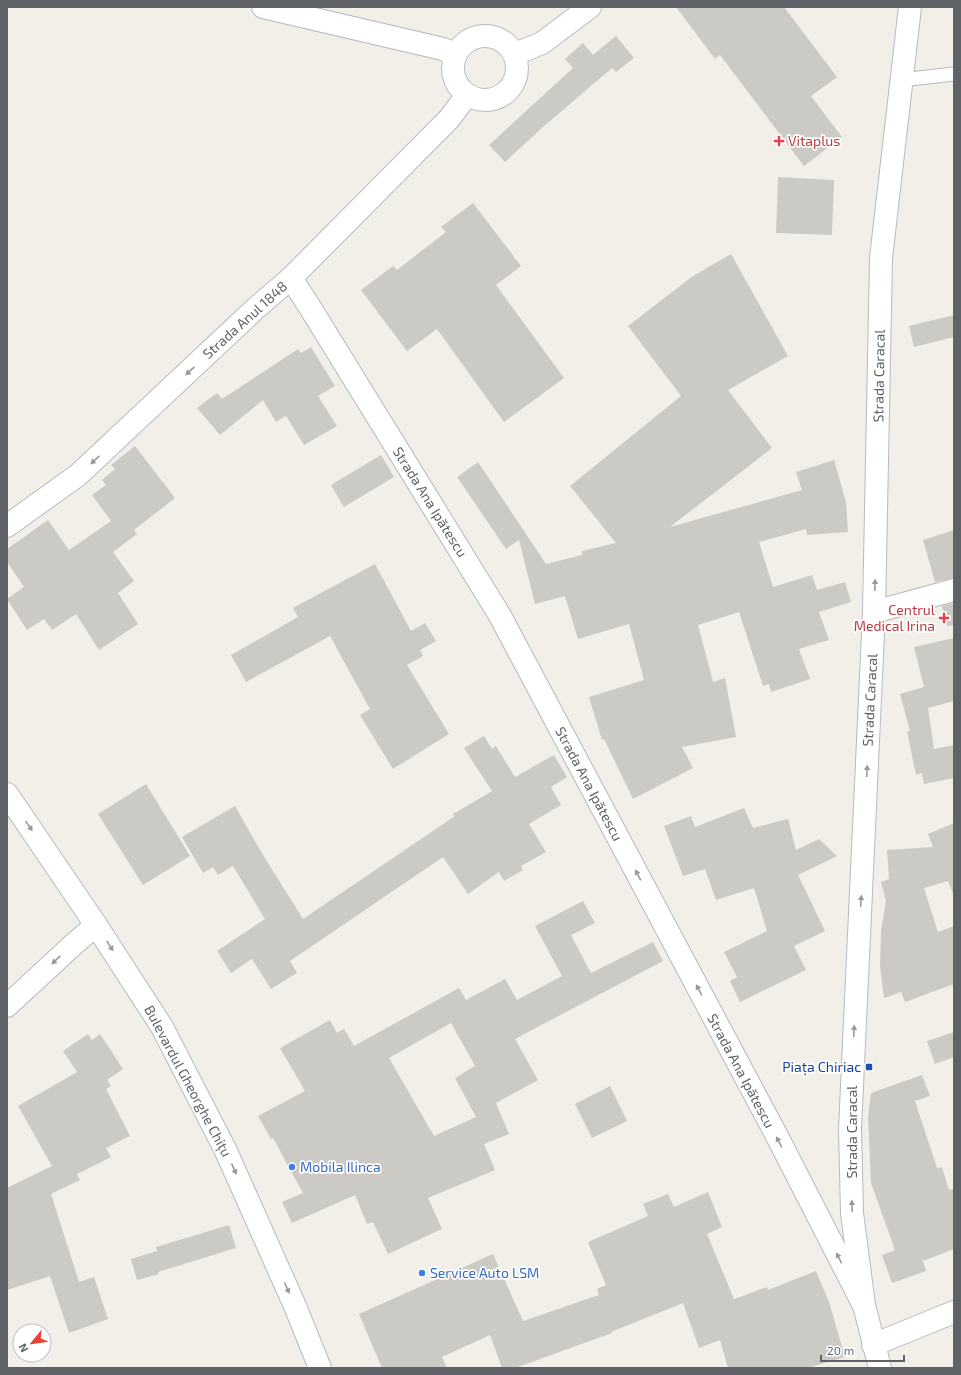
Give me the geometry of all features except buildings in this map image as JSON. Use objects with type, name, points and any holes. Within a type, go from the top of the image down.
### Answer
[{"type":"main road","points":[[263,7],[443,49],[455,54]]},
{"type":"main road","points":[[515,54],[542,43],[590,7]]},
{"type":"main road","name":"Strada Caracal","points":[[880,1368],[864,1305],[852,1214],[850,1128],[874,612],[881,258],[910,7]]},
{"type":"main road","points":[[485,35],[498,37],[508,44],[515,54],[518,66],[516,78],[511,88],[502,96],[490,100],[478,100],[467,95],[456,84],[452,69],[455,54],[462,44],[473,37],[485,35]]},
{"type":"main road","name":"Strada Anul 1848","points":[[7,526],[78,475],[255,309],[291,278],[449,119],[467,95]]},
{"type":"main road","name":"Strada Ana Ipătescu","points":[[291,278],[499,614],[779,1140],[864,1305]]},
{"type":"main road","points":[[874,612],[954,590]]},
{"type":"main road","name":"Bulevardul Gheorghe Chițu","points":[[7,794],[96,925],[162,1027],[225,1150],[295,1306],[320,1368]]},
{"type":"main road","points":[[7,1006],[96,925]]},
{"type":"main road","points":[[873,1345],[954,1312]]},
{"type":"lane","points":[[901,80],[954,74]]},
{"type":"place","name":"Vitaplus","points":[[779,141]]},
{"type":"place","name":"Centrul Medical Irina","points":[[944,618]]},
{"type":"place","name":"Piața Chiriac","points":[[869,1067]]},
{"type":"place","name":"Mobila Ilinca","points":[[292,1167]]},
{"type":"place","name":"Service Auto LSM","points":[[422,1273]]}]
